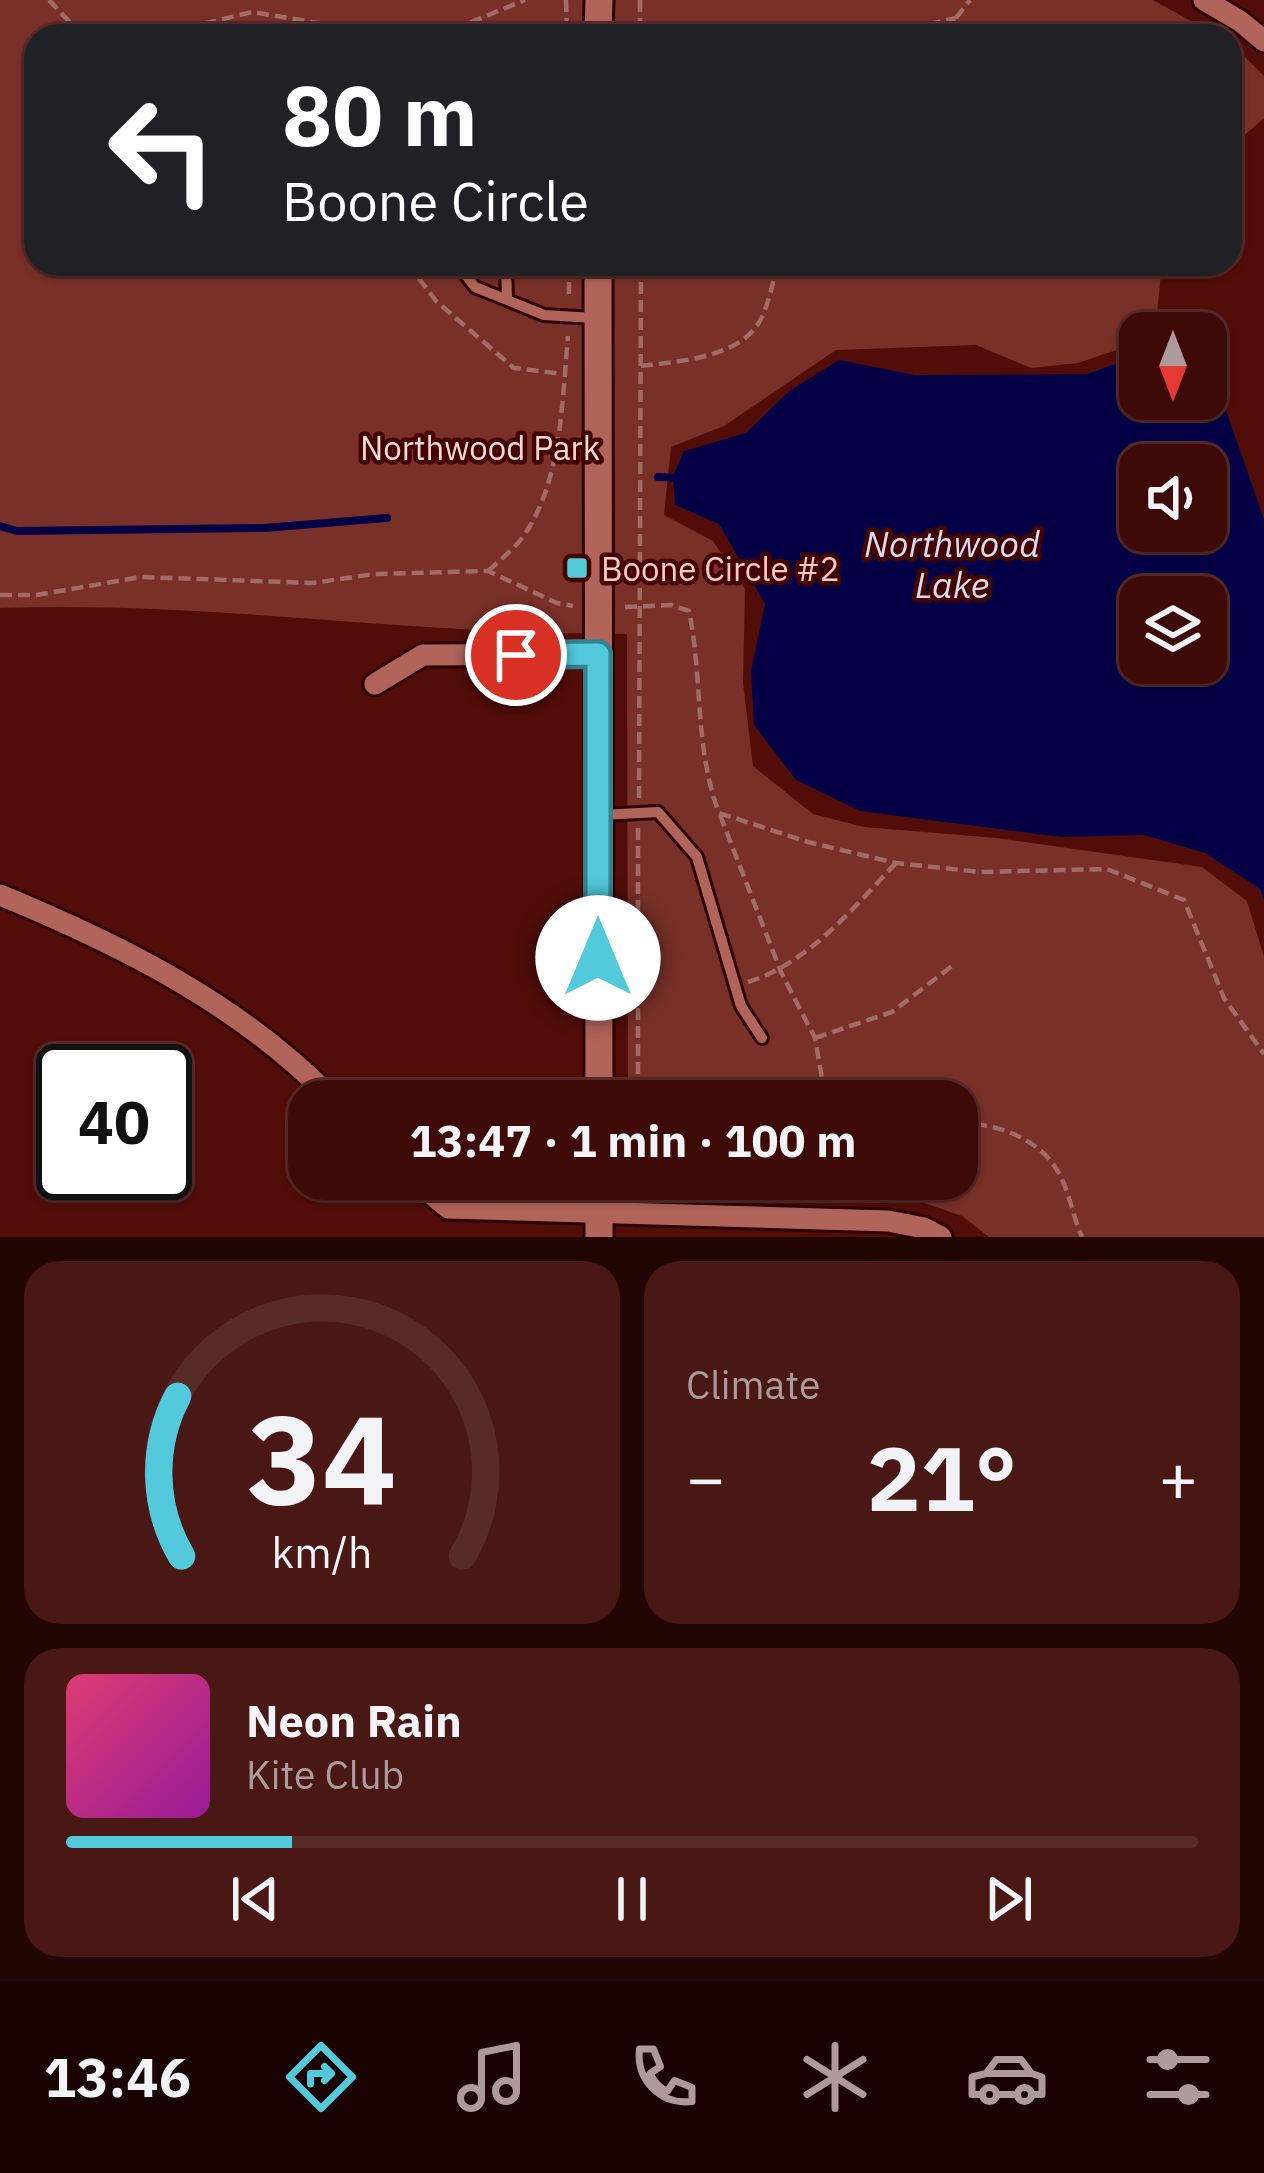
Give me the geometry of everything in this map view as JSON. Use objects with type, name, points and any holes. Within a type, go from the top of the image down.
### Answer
[{"type":"street","points":[[1204,0],[1239,24]]},
{"type":"street","points":[[598,276],[599,1080]]},
{"type":"street","points":[[376,684],[423,655],[598,654]]},
{"type":"street","points":[[0,895],[84,929],[166,971],[251,1029],[310,1080]]},
{"type":"street","points":[[438,1200],[448,1208],[599,1226],[866,1220],[924,1228],[941,1237]]},
{"type":"lane","points":[[466,276],[475,287],[544,314],[598,318]]},
{"type":"lane","points":[[506,276],[507,299]]},
{"type":"lane","points":[[598,815],[658,812],[697,857],[741,1006],[761,1038]]},
{"type":"path","points":[[49,0],[71,24]]},
{"type":"path","points":[[466,24],[525,0]]},
{"type":"path","points":[[955,24],[970,0]]},
{"type":"path","points":[[200,24],[252,11],[326,24]]},
{"type":"path","points":[[929,24],[956,18]]},
{"type":"path","points":[[299,24],[302,20]]},
{"type":"path","points":[[417,276],[436,301],[514,368],[562,374]]},
{"type":"path","points":[[638,1080],[640,276]]},
{"type":"path","points":[[641,366],[723,350],[744,339],[760,320],[774,276]]},
{"type":"path","points":[[488,571],[514,549],[536,514],[556,450],[566,354]]},
{"type":"path","points":[[0,595],[36,595],[141,577],[313,583],[374,574],[488,571],[557,603],[598,611],[641,605],[671,605],[689,611],[698,654],[698,720],[706,777],[782,971],[815,1038],[822,1080]]},
{"type":"path","points":[[719,813],[808,842],[896,863],[980,872],[1107,869],[1184,900],[1224,998],[1264,1054]]},
{"type":"path","points":[[736,986],[782,971],[896,863]]},
{"type":"path","points":[[815,1038],[892,1012],[956,963]]},
{"type":"path","points":[[978,1124],[1023,1138],[1054,1164],[1082,1237]]},
{"type":"green space","name":"Northwood Park","points":[[0,0],[1153,0],[1196,24],[24,24],[24,276],[1161,276],[1157,312],[1119,312],[1119,349],[1078,363],[1031,368],[976,345],[836,350],[724,426],[671,447],[664,515],[713,541],[745,589],[743,683],[753,766],[813,814],[864,827],[997,838],[1202,867],[1247,901],[1264,957],[1264,1237],[989,1237],[962,1216],[916,1200],[978,1200],[978,1080],[628,1080],[627,634],[0,608]]},
{"type":"green space","points":[[1242,54],[1264,76],[1264,118],[1242,137]]},
{"type":"water","name":"Northwood Lake","points":[[839,360],[915,375],[1087,374],[1119,363],[1119,420],[1227,420],[1227,413],[1264,519],[1264,900],[1260,889],[1205,853],[1144,835],[1061,837],[860,811],[796,780],[754,725],[751,671],[765,604],[719,524],[675,505],[673,476],[684,451],[746,433],[789,391]]},
{"type":"waterway","points":[[658,477],[680,478]]},
{"type":"waterway","points":[[0,526],[17,531],[264,528],[387,518]]},
{"type":"place","name":"Boone Circle #2","points":[[577,568]]},
{"type":"route","points":[[516,655],[598,654],[598,958]]}]
